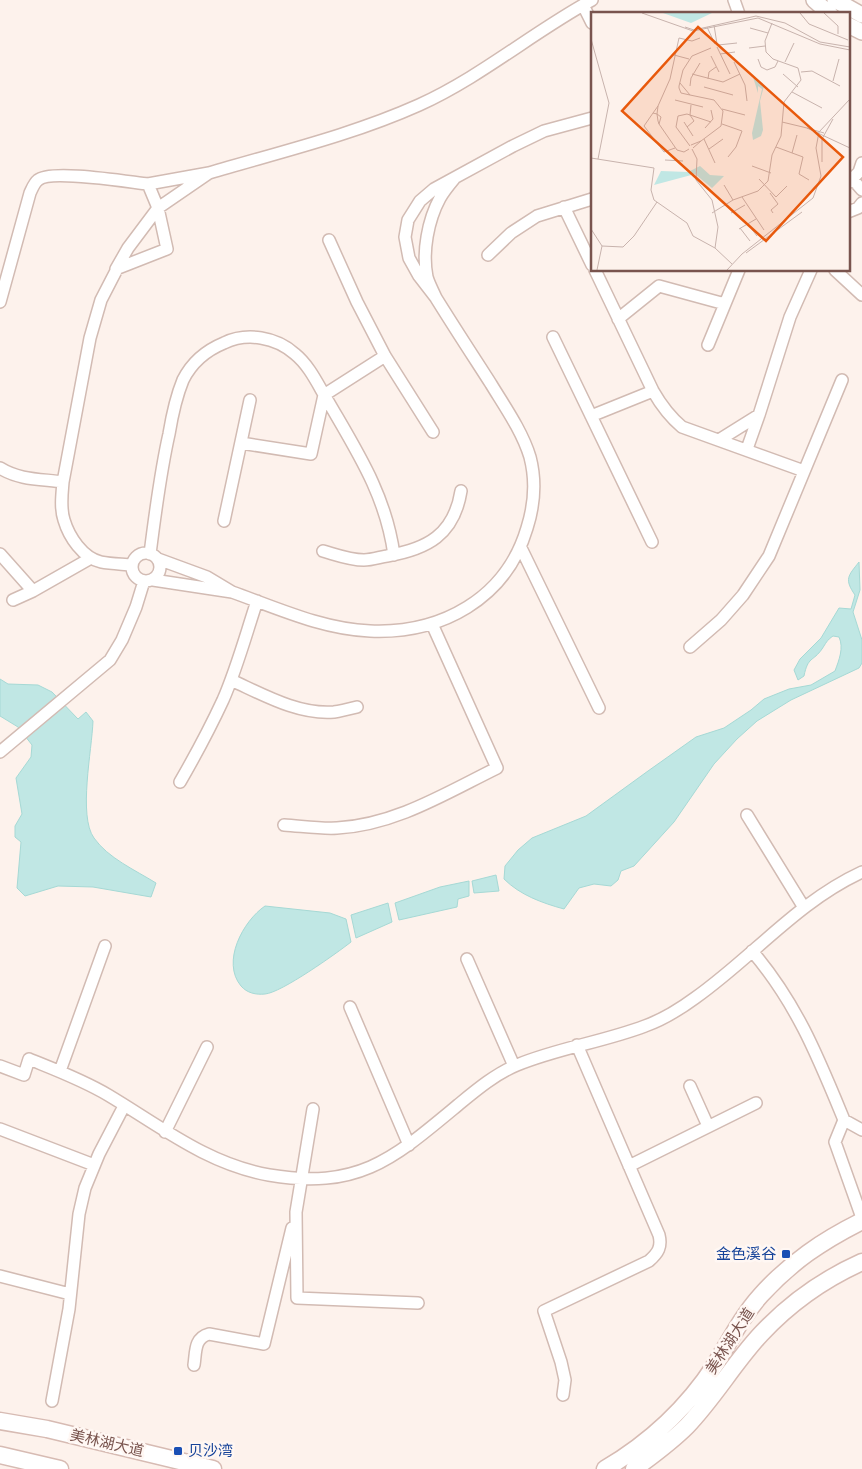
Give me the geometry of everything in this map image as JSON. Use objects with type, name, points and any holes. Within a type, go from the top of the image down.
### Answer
[{"type":"main road","name":"美林湖大道","points":[[605,1469],[646,1442],[683,1407],[701,1385],[754,1303],[776,1279],[812,1248],[862,1220]]},
{"type":"main road","name":"美林湖大道","points":[[634,1469],[668,1443],[687,1425],[760,1336],[778,1317],[824,1282],[862,1262]]},
{"type":"main road","name":"美林湖大道","points":[[0,1421],[56,1431],[213,1469]]},
{"type":"main road","points":[[0,1455],[60,1469]]},
{"type":"street","points":[[734,0],[738,12]]},
{"type":"street","points":[[814,0],[828,12]]},
{"type":"street","points":[[835,0],[862,15]]},
{"type":"street","points":[[0,302],[30,193],[37,180],[46,176],[61,175],[148,184],[209,173],[355,131],[420,104],[486,68],[587,2],[591,19]]},
{"type":"street","points":[[850,26],[862,32]]},
{"type":"street","points":[[232,592],[136,578],[132,565],[136,557],[145,553],[206,577],[232,592],[329,626],[370,631],[416,628],[432,624],[474,604],[512,566],[522,548],[531,515],[533,491],[530,458],[509,413],[409,258],[405,237],[406,228],[408,220],[420,201],[434,189],[544,131],[591,118]]},
{"type":"street","points":[[850,180],[858,172],[862,163]]},
{"type":"street","points":[[132,565],[101,562],[91,558],[83,552],[73,539],[64,520],[63,482],[90,338],[100,300],[128,248],[158,208],[209,173]]},
{"type":"street","points":[[436,298],[427,278],[425,258],[428,234],[441,196],[454,179]]},
{"type":"street","points":[[850,181],[855,182],[862,189]]},
{"type":"street","points":[[118,269],[167,248],[158,208],[148,184]]},
{"type":"street","points":[[488,255],[510,233],[538,216],[591,199]]},
{"type":"street","points":[[850,212],[854,211],[862,204]]},
{"type":"street","points":[[564,207],[591,263]]},
{"type":"street","points":[[329,240],[357,302],[385,356],[433,432]]},
{"type":"street","points":[[594,271],[653,390],[663,407],[682,427],[804,471]]},
{"type":"street","points":[[708,345],[739,271]]},
{"type":"street","points":[[746,449],[759,415],[790,317],[811,271]]},
{"type":"street","points":[[836,271],[862,295]]},
{"type":"street","points":[[618,319],[659,286],[725,304]]},
{"type":"street","points":[[3,749],[110,660],[122,640],[149,581],[159,573],[160,569],[154,557],[158,484],[174,408],[184,379],[198,359],[211,348],[234,338],[256,337],[279,344],[296,354],[312,375],[369,472],[380,499],[392,538],[394,555]]},
{"type":"street","points":[[553,338],[652,542]]},
{"type":"street","points":[[241,443],[311,454],[324,395],[385,356]]},
{"type":"street","points":[[690,647],[721,620],[743,595],[769,556],[842,380]]},
{"type":"street","points":[[591,416],[653,390]]},
{"type":"street","points":[[224,521],[250,400]]},
{"type":"street","points":[[719,440],[759,415]]},
{"type":"street","points":[[0,468],[7,473],[23,478],[63,482]]},
{"type":"street","points":[[323,551],[347,558],[365,560],[414,550],[431,542],[446,528],[456,512],[461,491]]},
{"type":"street","points":[[522,548],[599,708]]},
{"type":"street","points":[[0,554],[33,591]]},
{"type":"street","points":[[13,600],[33,591],[91,558]]},
{"type":"street","points":[[180,782],[201,746],[223,700],[257,601]]},
{"type":"street","points":[[284,825],[337,828],[376,822],[422,806],[497,768],[432,624]]},
{"type":"street","points":[[231,680],[270,698],[298,708],[333,712],[357,708]]},
{"type":"street","points":[[747,815],[803,906]]},
{"type":"street","points":[[0,1066],[24,1075],[29,1059],[60,1071],[88,1084],[165,1132],[206,1154],[236,1167],[270,1175],[301,1178],[349,1176],[378,1165],[392,1157],[476,1090],[514,1066],[546,1054],[647,1026],[669,1015],[695,998],[803,906],[833,886],[862,872]]},
{"type":"street","points":[[60,1071],[105,946]]},
{"type":"street","points":[[752,951],[770,972],[800,1022],[818,1056],[844,1120],[862,1130]]},
{"type":"street","points":[[467,959],[514,1066]]},
{"type":"street","points":[[350,1007],[409,1145]]},
{"type":"street","points":[[563,1395],[564,1380],[561,1362],[544,1311],[649,1260],[657,1254],[661,1244],[659,1235],[577,1045]]},
{"type":"street","points":[[165,1132],[207,1047]]},
{"type":"street","points":[[690,1086],[708,1126]]},
{"type":"street","points":[[629,1166],[756,1102]]},
{"type":"street","points":[[52,1402],[69,1309],[79,1214],[85,1188],[112,1126],[124,1106]]},
{"type":"street","points":[[194,1365],[199,1340],[203,1335],[210,1334],[264,1344],[296,1212],[313,1109]]},
{"type":"street","points":[[844,1120],[835,1142],[862,1220]]},
{"type":"street","points":[[0,1129],[94,1165]]},
{"type":"street","points":[[296,1212],[298,1298]]},
{"type":"street","points":[[0,1279],[70,1294]]},
{"type":"street","points":[[276,1294],[298,1298],[418,1304]]},
{"type":"water","points":[[859,562],[860,590],[853,612],[862,640],[862,663],[859,668],[791,700],[757,721],[714,764],[674,822],[634,866],[621,871],[618,880],[611,886],[594,884],[579,888],[564,909],[532,898],[517,890],[504,879],[505,866],[518,850],[532,838],[586,816],[696,737],[724,728],[764,699],[789,689],[811,685],[835,671],[841,645],[839,637],[833,636],[809,662],[804,676],[798,680],[794,670],[800,659],[821,638],[839,608],[851,609],[855,595],[849,585],[849,578]]},
{"type":"water","points":[[0,679],[8,684],[38,685],[52,692],[78,719],[86,712],[93,721],[86,799],[89,828],[94,838],[107,852],[156,883],[151,897],[93,887],[58,886],[25,896],[17,888],[21,842],[15,837],[15,826],[22,814],[16,778],[31,757],[32,745],[18,727],[0,716]]},
{"type":"water","points":[[496,875],[499,891],[474,893],[472,881]]},
{"type":"water","points":[[469,881],[469,896],[458,899],[457,907],[399,920],[395,903],[440,887]]},
{"type":"water","points":[[388,903],[392,922],[356,938],[351,915]]},
{"type":"water","points":[[265,906],[330,913],[346,919],[351,942],[309,972],[273,992],[255,994],[249,992],[241,986],[235,976],[234,954],[242,932],[249,921]]},
{"type":"place","name":"金色溪谷","points":[[786,1254]]},
{"type":"place","name":"贝沙湾","points":[[178,1451]]}]
